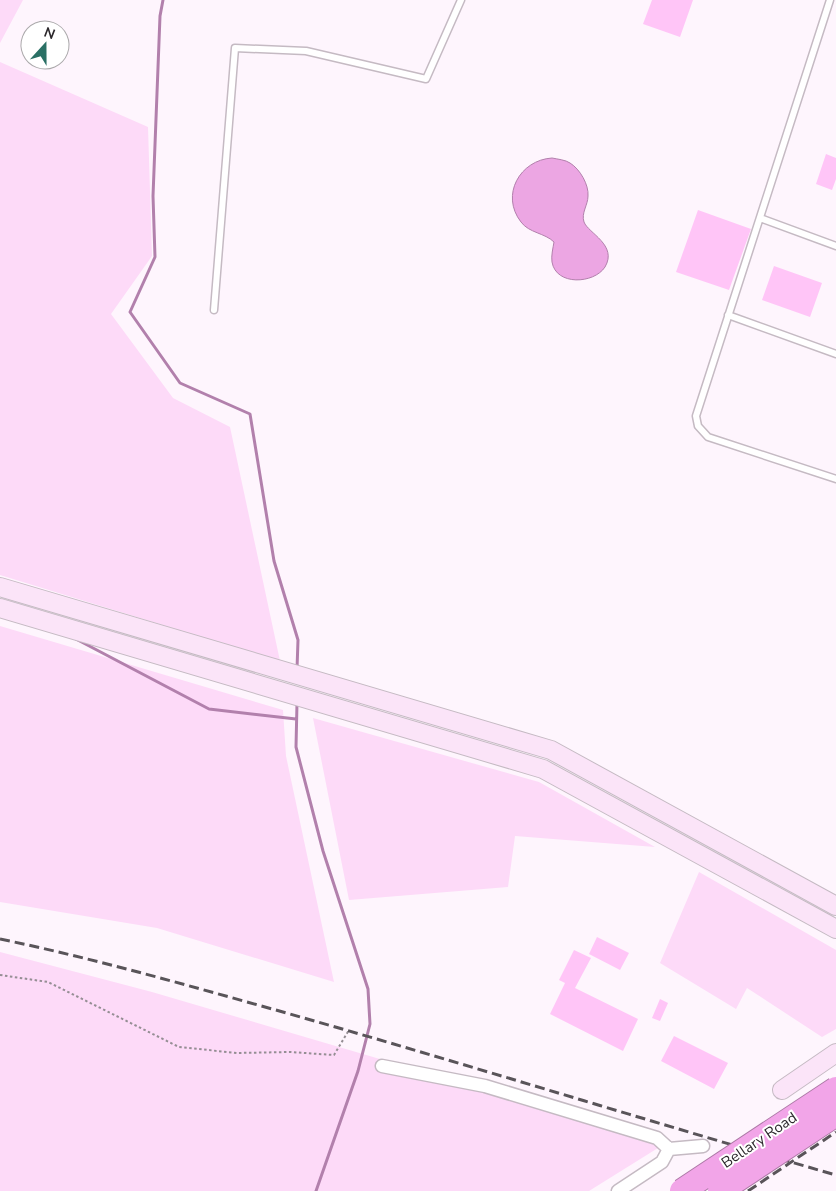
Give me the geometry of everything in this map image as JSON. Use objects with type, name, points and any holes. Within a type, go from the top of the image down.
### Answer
[{"type":"highway","name":"Bellary Road","points":[[682,1191],[836,1089]]},
{"type":"highway","name":"Bellary Road","points":[[720,1191],[836,1114]]},
{"type":"street","points":[[0,587],[551,750],[836,906]]},
{"type":"street","points":[[0,608],[543,768],[836,929]]},
{"type":"street","points":[[782,1090],[836,1053]]},
{"type":"street","points":[[382,1066],[485,1086],[657,1138],[669,1150]]},
{"type":"street","points":[[669,1150],[703,1146]]},
{"type":"street","points":[[618,1191],[662,1162],[669,1150]]},
{"type":"lane","points":[[214,310],[235,48],[306,51],[426,79],[461,0]]},
{"type":"lane","points":[[830,0],[696,416],[698,426],[708,437],[836,479]]},
{"type":"lane","points":[[760,218],[836,246]]},
{"type":"lane","points":[[728,315],[836,354]]},
{"type":"path","points":[[0,975],[48,982],[179,1047],[237,1053],[290,1052],[334,1055],[349,1030]]},
{"type":"shaded area","points":[[0,0],[23,0],[0,43]]},
{"type":"shaded area","points":[[0,62],[148,127],[152,256],[111,314],[173,398],[230,427],[280,661],[0,575]]},
{"type":"shaded area","points":[[552,158],[566,161],[574,166],[587,187],[588,196],[583,215],[584,222],[601,240],[608,252],[605,267],[593,277],[576,280],[560,275],[555,270],[552,262],[554,242],[524,226],[515,212],[512,201],[513,190],[523,172],[541,160]]},
{"type":"shaded area","points":[[0,626],[283,710],[286,756],[334,982],[157,928],[0,902]]},
{"type":"shaded area","points":[[313,718],[539,782],[655,847],[515,836],[508,887],[349,900]]},
{"type":"shaded area","points":[[699,872],[836,950],[836,1029],[822,1037],[747,988],[736,1009],[660,963]]},
{"type":"shaded area","points":[[0,952],[152,992],[666,1143],[589,1191],[0,1191]]},
{"type":"building","points":[[652,0],[693,0],[680,37],[643,24]]},
{"type":"building","points":[[826,154],[836,158],[836,179],[832,190],[816,184]]},
{"type":"building","points":[[698,210],[751,229],[729,290],[676,272]]},
{"type":"building","points":[[774,266],[822,283],[810,317],[762,300]]},
{"type":"building","points":[[597,937],[629,953],[620,970],[589,954]]},
{"type":"building","points":[[574,950],[591,958],[575,988],[638,1019],[623,1051],[550,1014],[565,983],[559,980]]},
{"type":"building","points":[[660,999],[668,1003],[660,1021],[652,1018]]},
{"type":"building","points":[[674,1036],[728,1063],[714,1089],[661,1061]]},
{"type":"waterway","points":[[163,0],[160,16],[153,196],[155,257],[130,312],[180,383],[250,414],[274,561],[298,640],[297,669]]},
{"type":"waterway","points":[[74,638],[209,709],[296,719]]},
{"type":"waterway","points":[[297,703],[296,747],[323,851],[368,989],[370,1024],[358,1071],[316,1191]]},
{"type":"railway","points":[[0,939],[97,961],[258,1005],[836,1175]]},
{"type":"railway","points":[[732,1191],[836,1122]]},
{"type":"railway","points":[[748,1191],[836,1132]]}]
